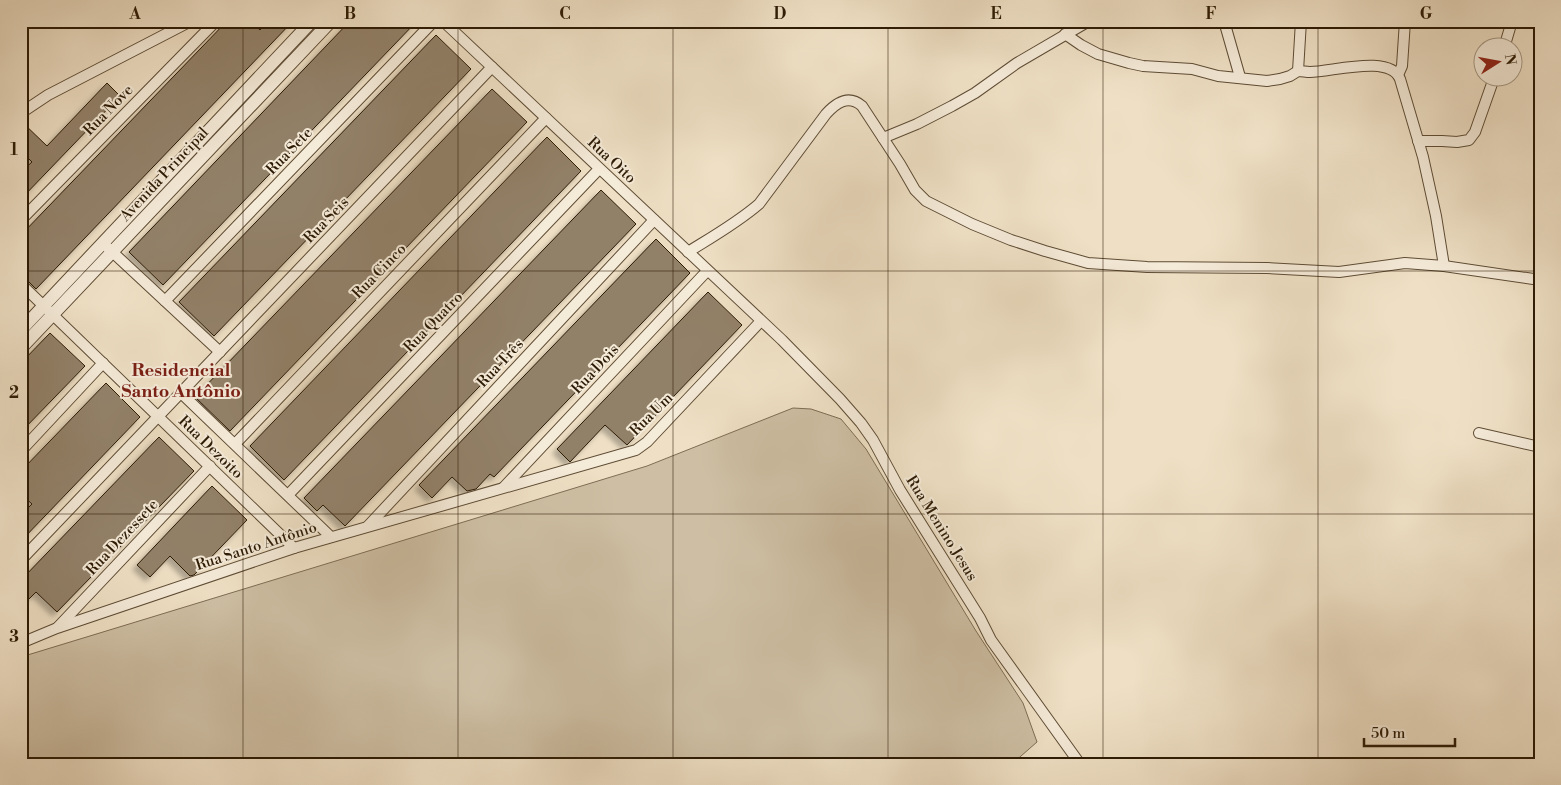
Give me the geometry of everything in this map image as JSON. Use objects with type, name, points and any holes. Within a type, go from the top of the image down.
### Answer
[{"type":"street","points":[[21,113],[48,95],[191,21]]},
{"type":"street","name":"Rua Nove","points":[[21,220],[216,21]]},
{"type":"street","name":"Avenida Principal","points":[[48,310],[103,243],[312,21]]},
{"type":"street","name":"Avenida Principal","points":[[21,348],[24,330],[112,252],[331,21]]},
{"type":"street","name":"Rua Sete","points":[[165,302],[434,21]]},
{"type":"street","name":"Rua Oito","points":[[443,21],[761,321]]},
{"type":"street","points":[[883,138],[917,124],[975,93],[1017,62],[1089,21]]},
{"type":"street","points":[[1224,21],[1240,77]]},
{"type":"street","points":[[1298,70],[1301,21]]},
{"type":"street","points":[[1398,74],[1402,66],[1405,21]]},
{"type":"street","points":[[1507,38],[1512,21]]},
{"type":"street","points":[[1065,34],[1098,54],[1129,63],[1143,66],[1192,69],[1218,76],[1267,81],[1285,78],[1298,70],[1308,72],[1362,66],[1389,68],[1398,74],[1423,157],[1436,216],[1444,266]]},
{"type":"street","name":"Rua Seis","points":[[21,560],[492,67]]},
{"type":"street","points":[[1418,142],[1470,140],[1476,132],[1491,88]]},
{"type":"street","points":[[688,252],[750,212],[816,126],[835,105],[848,100],[862,106],[921,197],[932,205],[972,224],[1045,251],[1088,262],[1147,267],[1267,268],[1339,272],[1405,263],[1444,266],[1540,280]]},
{"type":"street","name":"Rua Cinco","points":[[234,444],[546,118]]},
{"type":"street","name":"Rua Quatro","points":[[288,495],[599,169]]},
{"type":"street","name":"Rua Três","points":[[368,526],[654,220]]},
{"type":"street","points":[[103,243],[220,352]]},
{"type":"street","name":"Rua Dois","points":[[504,488],[708,271]]},
{"type":"street","name":"Rua Dezoito","points":[[21,284],[294,548]]},
{"type":"street","name":"Rua Um","points":[[504,488],[636,450],[647,442],[761,321]]},
{"type":"street","name":"Rua Menino Jesus","points":[[761,321],[840,399],[869,434],[900,490],[975,610],[991,640],[1080,764]]},
{"type":"street","points":[[21,451],[103,363]]},
{"type":"street","points":[[181,393],[331,537]]},
{"type":"street","points":[[1479,433],[1540,447]]},
{"type":"street","name":"Rua Dezessete","points":[[57,628],[210,466]]},
{"type":"street","name":"Rua Santo Antônio","points":[[21,643],[57,628],[294,548],[504,488]]},
{"type":"shaded area","points":[[793,408],[811,409],[841,419],[866,449],[976,631],[1023,703],[1037,742],[1013,763],[21,764],[21,657],[647,466]]},
{"type":"building","points":[[227,21],[250,21],[260,30],[268,21],[293,21],[36,289],[26,279],[21,277],[21,235]]},
{"type":"building","points":[[350,21],[417,21],[163,285],[129,252]]},
{"type":"building","points":[[436,35],[471,69],[214,336],[179,302]]},
{"type":"building","points":[[107,83],[120,96],[21,199],[21,172],[32,162],[21,151],[21,121],[47,146]]},
{"type":"building","points":[[492,89],[527,122],[230,431],[195,397]]},
{"type":"building","points":[[547,137],[581,171],[284,480],[250,446]]},
{"type":"building","points":[[601,190],[636,224],[345,526],[323,505],[317,511],[304,498]]},
{"type":"building","points":[[656,239],[690,273],[494,477],[490,474],[476,489],[467,491],[452,477],[432,498],[419,485]]},
{"type":"building","points":[[708,292],[742,325],[627,445],[605,425],[570,462],[557,449]]},
{"type":"building","points":[[50,333],[85,366],[21,432],[21,363]]},
{"type":"building","points":[[106,383],[140,417],[21,541],[21,515],[32,504],[21,494],[21,471]]},
{"type":"building","points":[[159,437],[194,471],[57,612],[36,592],[21,607],[21,580]]},
{"type":"building","points":[[212,486],[247,520],[194,575],[190,576],[170,556],[150,577],[137,565]]},
{"type":"district","name":"Residencial Santo Antônio","points":[[181,380]]}]
